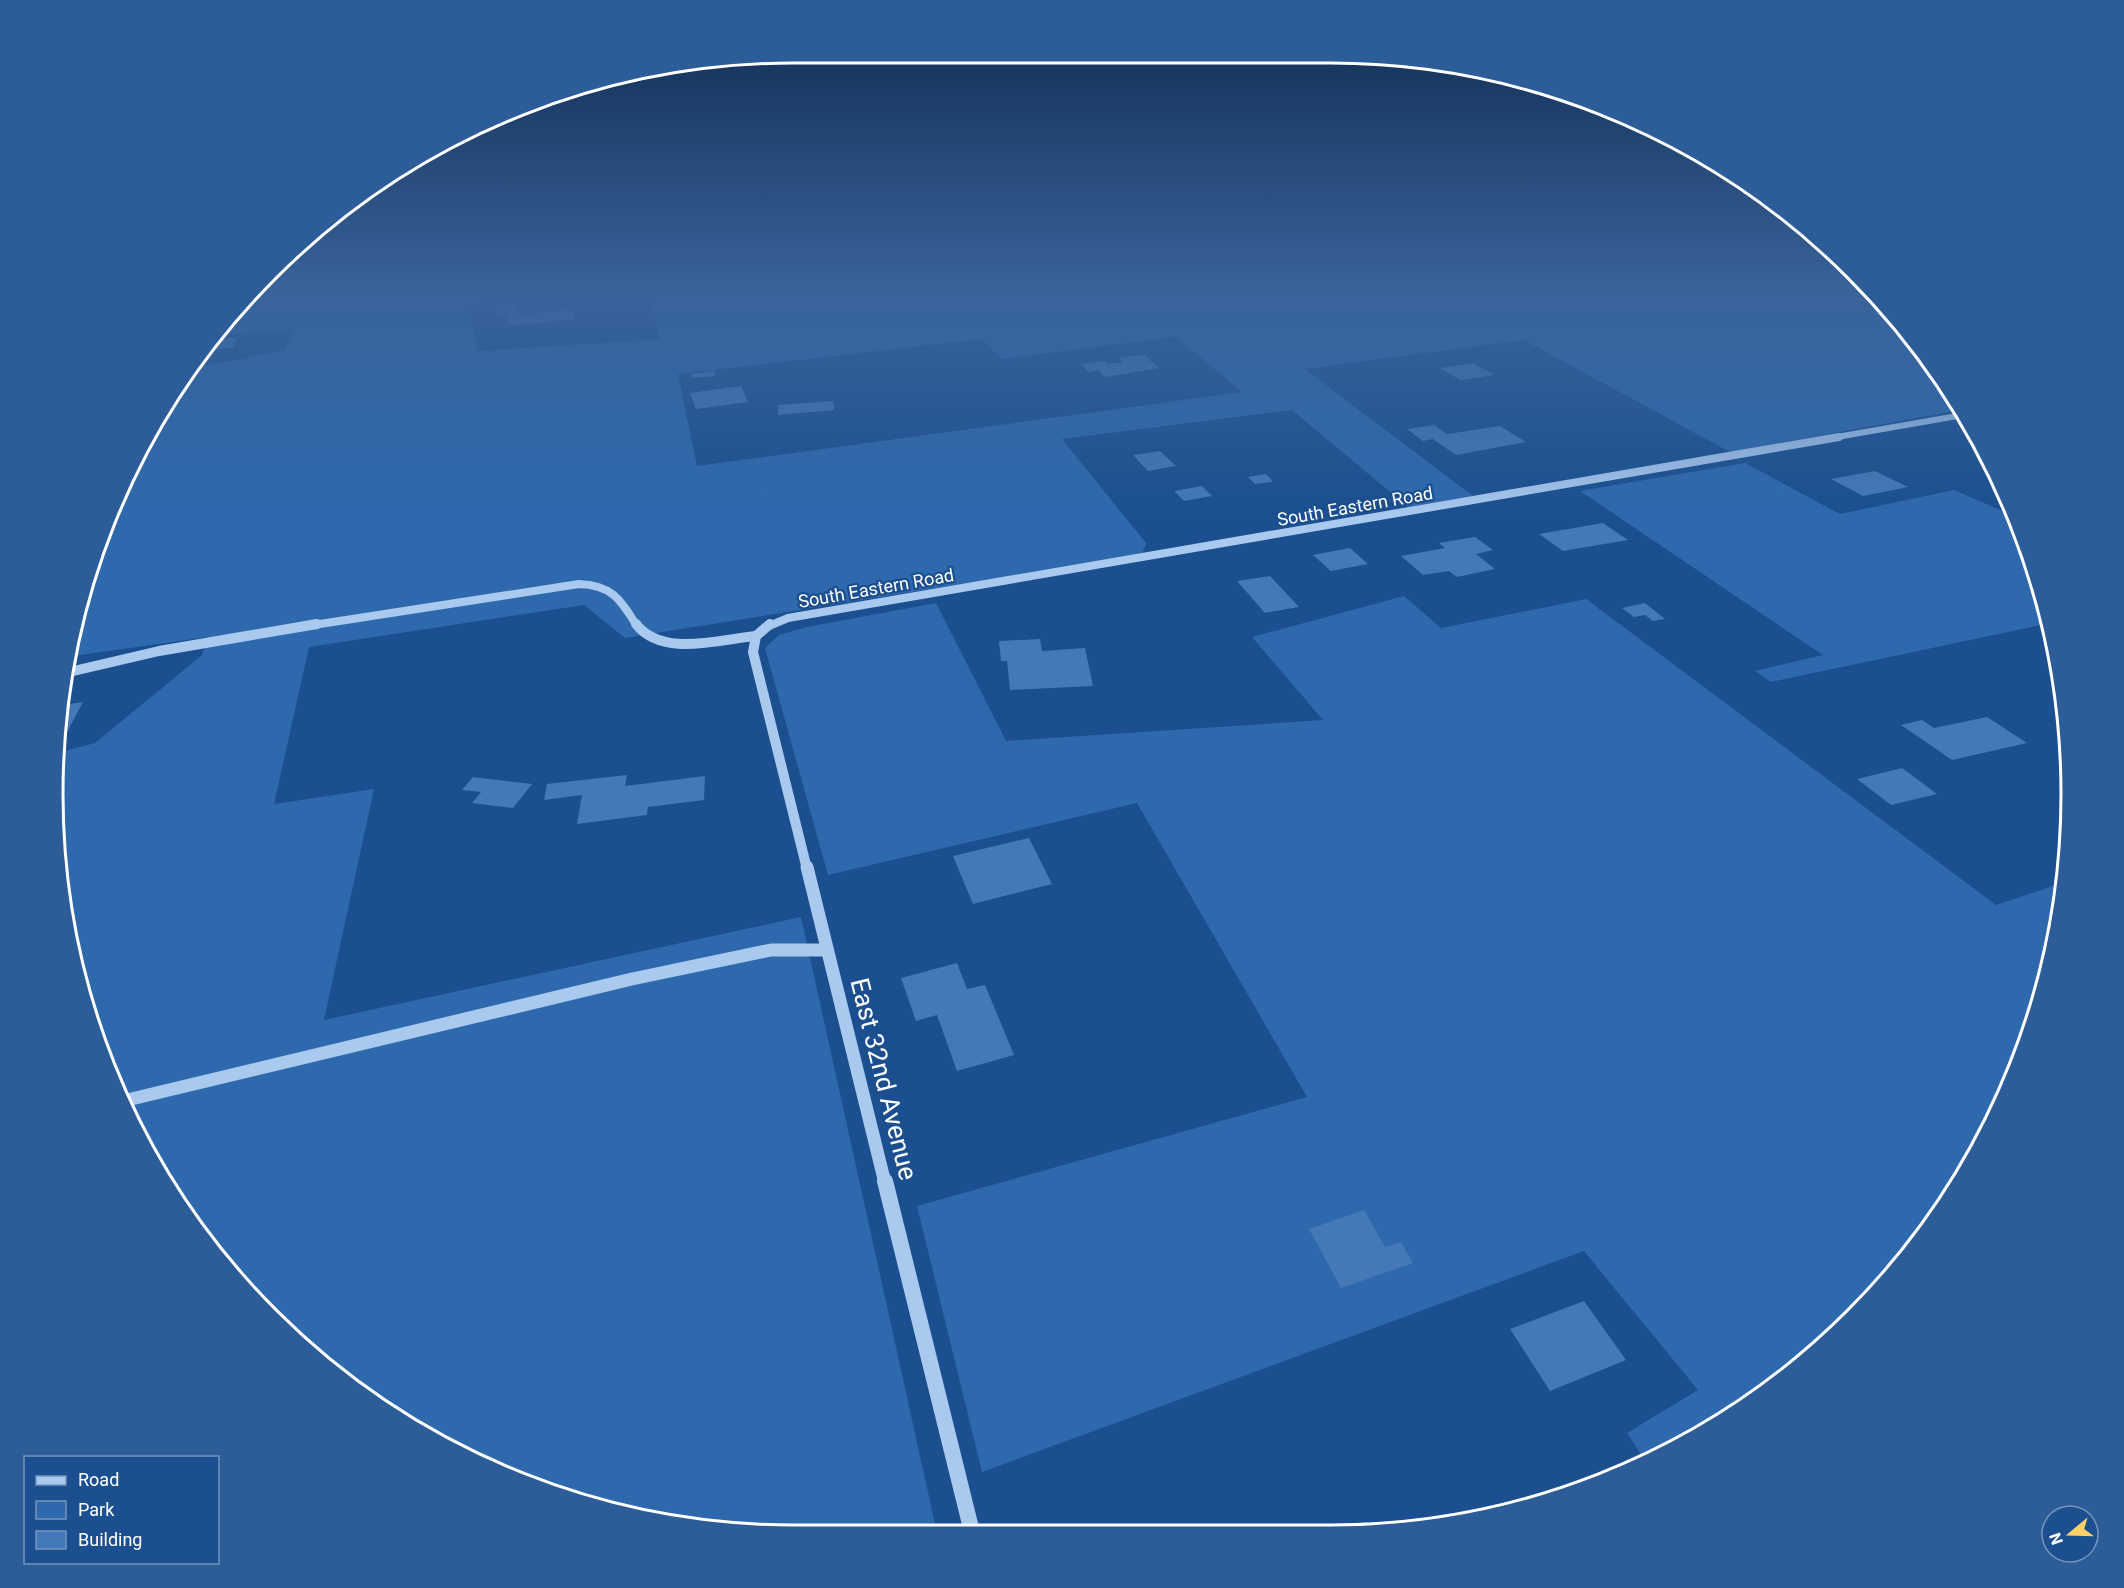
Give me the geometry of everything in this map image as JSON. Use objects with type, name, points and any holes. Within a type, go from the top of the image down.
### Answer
[{"type":"street","name":"South Eastern Road","points":[[756,636],[771,624],[788,618],[1186,551],[1955,415]]},
{"type":"street","points":[[74,671],[130,655],[213,641],[499,596],[590,585],[608,591],[624,602],[646,636],[661,643],[682,644],[756,636]]},
{"type":"street","name":"East 32nd Avenue","points":[[756,636],[753,652],[970,1525]]},
{"type":"street","points":[[130,1099],[679,969],[771,950],[827,950]]},
{"type":"green space","points":[[747,366],[678,374],[697,466],[1242,392],[1211,366],[1327,366],[1305,369],[1473,496],[1408,507],[1292,410],[1062,439],[1146,543],[1142,555],[625,638],[584,605],[309,647],[274,804],[374,789],[324,1020],[801,917],[935,1525],[794,1525],[699,1519],[605,1500],[514,1469],[428,1427],[388,1402],[312,1344],[244,1276],[186,1200],[138,1117],[102,1029],[88,983],[69,889],[63,794],[65,751],[95,743],[202,655],[208,637],[76,656],[88,605],[119,514],[161,428],[201,367]]},
{"type":"green space","points":[[1572,366],[1922,366],[1952,411],[1730,452]]},
{"type":"green space","points":[[1745,463],[1840,514],[1954,490],[2004,512],[2022,559],[2041,625],[1771,682],[1755,671],[1823,655],[1580,491]]},
{"type":"green space","points":[[1404,596],[1441,628],[1586,599],[1996,905],[2055,885],[2047,937],[2022,1029],[1986,1117],[1938,1200],[1880,1276],[1812,1344],[1736,1402],[1653,1450],[1641,1455],[1627,1433],[1698,1390],[1584,1251],[982,1472],[917,1206],[1307,1097],[1137,803],[828,875],[765,648],[779,635],[807,627],[936,603],[1006,741],[1323,720],[1252,637]]},
{"type":"building","points":[[1083,366],[1157,366],[1159,368],[1105,377],[1098,370],[1089,372]]},
{"type":"building","points":[[1478,366],[1494,375],[1460,380],[1440,368]]},
{"type":"building","points":[[714,371],[715,376],[692,378],[691,374]]},
{"type":"building","points":[[741,386],[748,402],[696,409],[690,393]]},
{"type":"building","points":[[833,401],[834,410],[778,415],[778,405]]},
{"type":"building","points":[[1434,425],[1447,434],[1500,426],[1526,442],[1456,455],[1433,439],[1423,441],[1407,429]]},
{"type":"building","points":[[1160,451],[1176,466],[1148,471],[1133,455]]},
{"type":"building","points":[[1875,471],[1908,487],[1863,496],[1831,479]]},
{"type":"building","points":[[1266,474],[1273,482],[1255,484],[1248,477]]},
{"type":"building","points":[[1202,486],[1212,496],[1184,501],[1174,491]]},
{"type":"building","points":[[1603,523],[1628,540],[1563,551],[1539,534]]},
{"type":"building","points":[[1475,537],[1493,550],[1476,554],[1495,569],[1457,577],[1449,571],[1423,575],[1401,556],[1445,548],[1439,543]]},
{"type":"building","points":[[1350,548],[1368,564],[1331,571],[1313,555]]},
{"type":"building","points":[[1270,576],[1299,607],[1265,613],[1237,581]]},
{"type":"building","points":[[1645,603],[1665,619],[1653,621],[1645,615],[1634,617],[1622,608]]},
{"type":"building","points":[[1040,639],[1042,651],[1085,648],[1093,686],[1010,690],[1007,661],[1001,661],[999,641]]},
{"type":"building","points":[[83,702],[66,734],[69,704]]},
{"type":"building","points":[[1987,717],[2027,743],[1952,760],[1901,725],[1922,720],[1934,728]]},
{"type":"building","points":[[1902,768],[1937,794],[1891,805],[1857,779]]},
{"type":"building","points":[[627,775],[625,786],[705,776],[704,800],[648,807],[647,815],[577,824],[582,795],[544,800],[547,784]]},
{"type":"building","points":[[473,777],[532,784],[513,808],[472,803],[481,792],[462,790]]},
{"type":"building","points":[[1029,838],[1052,884],[973,904],[953,856]]},
{"type":"building","points":[[957,963],[967,989],[985,985],[1014,1055],[957,1071],[937,1015],[916,1021],[901,978]]},
{"type":"building","points":[[1364,1210],[1385,1247],[1401,1242],[1413,1263],[1341,1288],[1309,1229]]},
{"type":"building","points":[[1584,1301],[1626,1360],[1550,1391],[1510,1329]]}]
